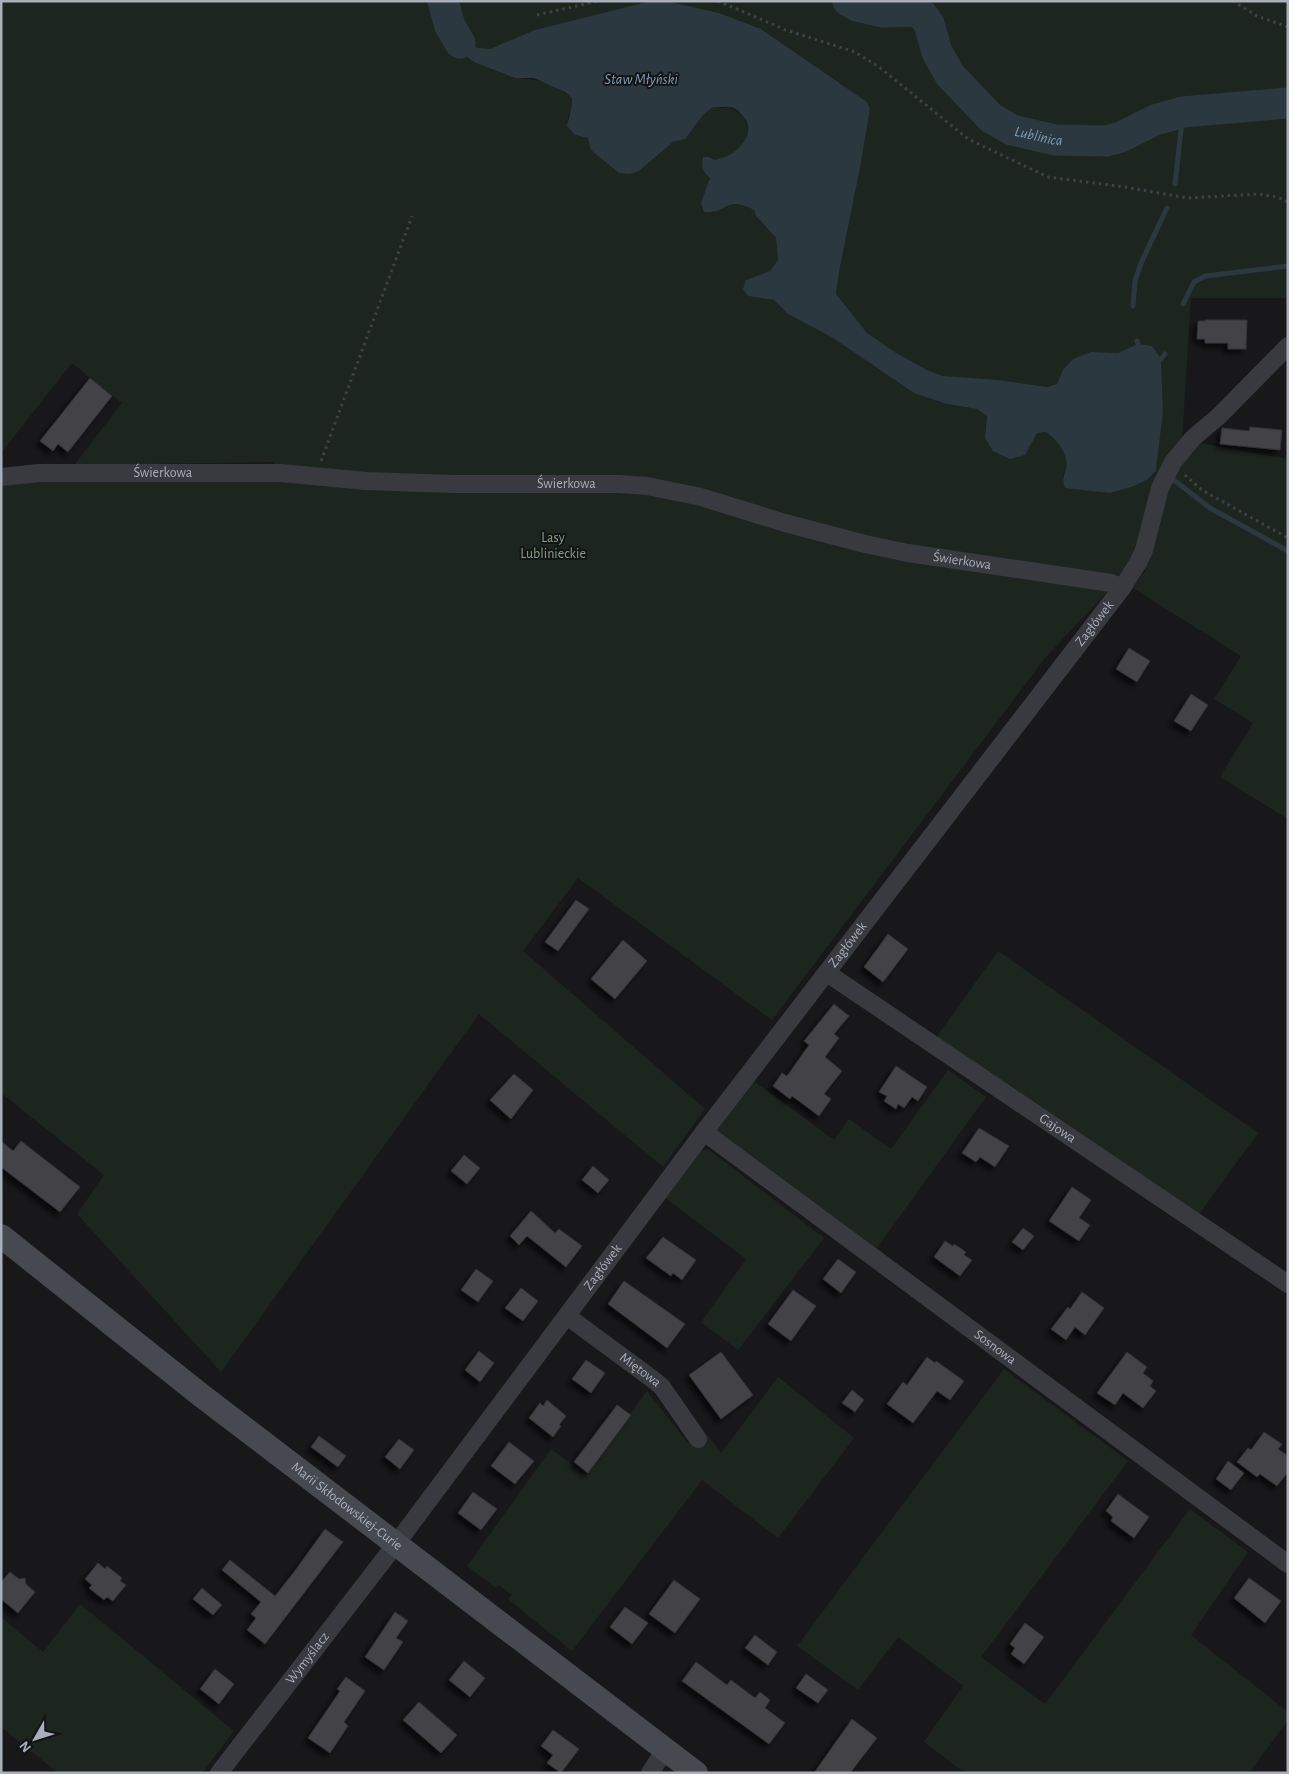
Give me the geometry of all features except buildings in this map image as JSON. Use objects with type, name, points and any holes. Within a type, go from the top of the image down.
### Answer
[{"type":"street","name":"Zagłówek","points":[[396,1544],[704,1132],[1122,588],[1144,550],[1160,488],[1173,462],[1193,438],[1219,416],[1288,346]]},
{"type":"street","name":"Świerkowa","points":[[1,477],[39,473],[281,473],[366,481],[453,484],[619,484],[647,486],[701,497],[785,523],[865,544],[940,558],[1111,583],[1122,588]]},
{"type":"street","name":"Gajowa","points":[[827,973],[1288,1284]]},
{"type":"street","name":"Sosnowa","points":[[704,1132],[1288,1564]]},
{"type":"street","name":"Marii Skłodowskiej-Curie","points":[[1,1236],[202,1396],[696,1773]]},
{"type":"street","name":"Miętowa","points":[[567,1316],[655,1380],[662,1387],[698,1439]]},
{"type":"street","name":"Wymyślacz","points":[[219,1773],[396,1544]]},
{"type":"street","points":[[650,1773],[666,1750]]},
{"type":"path","points":[[537,15],[598,1]]},
{"type":"path","points":[[718,1],[786,30],[855,52],[879,66],[968,138],[1048,177],[1125,187],[1187,198],[1259,194],[1277,196],[1288,202]]},
{"type":"path","points":[[1233,1],[1257,16],[1288,26]]},
{"type":"path","points":[[316,476],[412,216]]},
{"type":"path","points":[[1173,462],[1202,490],[1288,538]]},
{"type":"green space","name":"Lasy Lublinieckie","points":[[1,1],[651,1],[489,49],[461,43],[522,79],[542,82],[567,94],[572,98],[568,118],[575,135],[588,138],[639,171],[673,142],[685,139],[703,114],[713,107],[728,107],[737,111],[747,122],[747,135],[744,142],[729,155],[715,160],[709,157],[710,178],[708,185],[712,213],[723,207],[733,205],[748,207],[754,210],[756,216],[776,238],[778,260],[770,271],[746,280],[748,296],[774,300],[788,314],[833,338],[914,393],[947,404],[977,409],[987,416],[985,438],[1046,432],[1057,442],[1065,455],[1066,465],[1063,479],[1065,487],[1110,493],[1156,470],[1163,412],[1161,359],[1138,344],[1118,353],[1091,352],[1063,370],[1057,384],[1047,387],[943,376],[923,368],[876,341],[859,325],[836,294],[870,109],[867,102],[761,29],[719,13],[666,1],[1288,1],[1288,298],[1191,298],[1182,440],[1288,459],[1288,819],[1220,777],[1253,723],[1214,699],[1241,656],[1133,588],[1145,571],[1181,442],[1167,456],[1150,489],[1140,548],[1108,591],[1045,658],[772,1020],[578,878],[523,951],[705,1109],[663,1167],[479,1014],[221,1372],[77,1214],[104,1175],[1,1093],[1,486],[39,480],[262,480],[274,462],[146,464],[72,468],[122,403],[72,363],[1,453]]},
{"type":"green space","points":[[998,951],[1258,1133],[1197,1217],[935,1039]]},
{"type":"green space","points":[[948,1070],[986,1097],[874,1252],[718,1137],[716,1126],[751,1079],[834,1140],[849,1119],[891,1149]]},
{"type":"green space","points":[[708,1149],[824,1238],[738,1350],[701,1322],[746,1259],[664,1197],[695,1153]]},
{"type":"green space","points":[[1004,1369],[1128,1461],[981,1657],[1045,1704],[1190,1509],[1248,1552],[1191,1635],[1288,1712],[1288,1720],[1249,1773],[965,1773],[924,1742],[963,1686],[898,1637],[858,1690],[797,1646]]},
{"type":"green space","points":[[778,1377],[854,1438],[778,1538],[702,1480],[572,1651],[508,1599],[512,1595],[499,1585],[496,1588],[467,1566],[551,1449],[586,1475],[647,1391],[687,1442],[697,1447],[707,1434],[721,1453]]},
{"type":"green space","points":[[80,1604],[234,1731],[202,1773],[58,1773],[1,1727],[1,1617],[43,1652]]},
{"type":"water","name":"Staw Młyński","points":[[651,1],[666,1],[719,13],[761,29],[867,102],[870,109],[836,294],[867,333],[896,353],[927,370],[943,376],[997,380],[1047,387],[1057,384],[1063,370],[1073,359],[1091,352],[1118,353],[1138,344],[1152,346],[1161,359],[1163,412],[1156,470],[1148,479],[1134,486],[1110,493],[1065,488],[1063,480],[1066,465],[1064,452],[1046,432],[1037,433],[1025,455],[1010,459],[993,451],[985,438],[987,416],[977,409],[947,404],[914,393],[833,338],[788,314],[774,300],[748,296],[743,289],[746,280],[770,271],[778,260],[776,238],[756,216],[754,210],[737,204],[717,211],[704,212],[701,203],[710,178],[703,169],[703,157],[715,160],[729,155],[736,151],[747,136],[748,125],[746,120],[733,108],[713,107],[703,115],[685,139],[673,142],[639,171],[630,174],[619,173],[591,150],[588,138],[575,135],[567,126],[572,98],[565,92],[534,78],[515,78],[474,62],[463,54],[460,43],[490,49],[535,30]]},
{"type":"waterway","points":[[443,1],[450,26],[460,43]]},
{"type":"waterway","name":"Lublinica","points":[[848,1],[857,6],[884,12],[912,11],[923,15],[929,24],[937,52],[950,75],[991,118],[1012,130],[1055,140],[1106,141],[1121,137],[1155,120],[1183,112],[1288,103]]},
{"type":"waterway","points":[[1175,184],[1183,112]]},
{"type":"waterway","points":[[1133,306],[1135,281],[1141,263],[1167,208]]},
{"type":"waterway","points":[[1183,304],[1194,282],[1205,276],[1288,266]]},
{"type":"waterway","points":[[1161,359],[1165,354]]},
{"type":"waterway","points":[[1170,477],[1210,508],[1288,551]]}]
